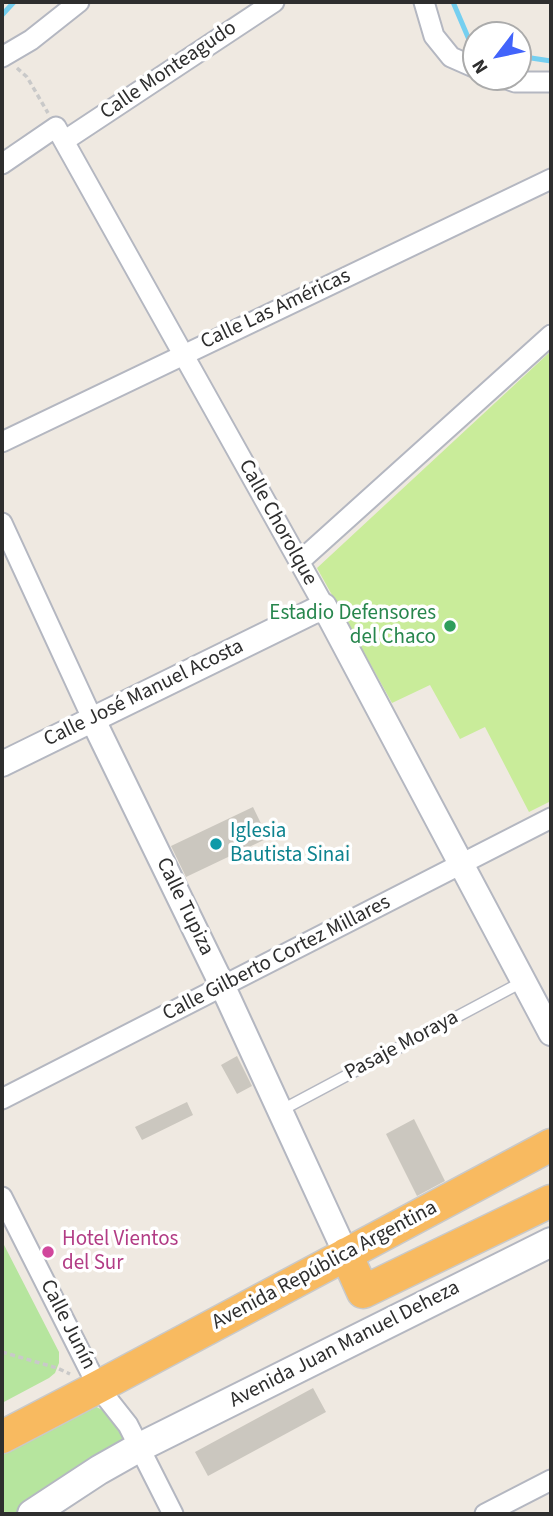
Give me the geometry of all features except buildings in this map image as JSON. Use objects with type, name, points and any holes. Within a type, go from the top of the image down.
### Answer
[{"type":"highway","name":"Avenida República Argentina","points":[[2,1437],[551,1145]]},
{"type":"highway","name":"Calle Tupiza","points":[[346,1254],[363,1292],[551,1201]]},
{"type":"main road","name":"Avenida Juan Manuel Deheza","points":[[32,1514],[138,1448],[551,1242]]},
{"type":"main road","name":"Avenida Juan Manuel Deheza","points":[[61,1514],[107,1483],[138,1448]]},
{"type":"street","points":[[3,57],[31,40],[79,2]]},
{"type":"street","name":"Calle Monteagudo","points":[[2,164],[60,134],[274,2]]},
{"type":"street","points":[[424,2],[434,36],[451,57],[462,62]]},
{"type":"street","points":[[532,82],[551,82]]},
{"type":"street","name":"Calle Chorolque","points":[[60,134],[324,606],[551,1033]]},
{"type":"street","name":"Calle Las Américas","points":[[2,442],[551,179]]},
{"type":"street","points":[[299,562],[551,335]]},
{"type":"street","name":"Calle Tupiza","points":[[2,523],[346,1254]]},
{"type":"street","name":"Calle José Manuel Acosta","points":[[2,764],[324,606]]},
{"type":"street","name":"Calle Gilberto Cortez Millares","points":[[2,1099],[551,818]]},
{"type":"street","name":"Calle Junín","points":[[2,1197],[98,1387],[128,1425],[173,1514]]},
{"type":"street","points":[[485,1514],[551,1480]]},
{"type":"lane","name":"Pasaje Moraya","points":[[280,1111],[525,980]]},
{"type":"path","points":[[3,57],[27,77],[60,134]]},
{"type":"path","points":[[2,1352],[57,1368],[98,1387]]},
{"type":"green space","name":"Estadio Defensores del Chaco","points":[[551,351],[551,801],[529,812],[485,727],[460,739],[430,685],[392,703],[317,568]]},
{"type":"green space","points":[[2,1241],[59,1352],[59,1363],[55,1373],[49,1378],[2,1403]]},
{"type":"green space","points":[[89,1403],[110,1414],[127,1442],[15,1514],[2,1514],[2,1448]]},
{"type":"waterway","points":[[2,15],[14,2]]},
{"type":"waterway","points":[[453,2],[462,23]]},
{"type":"waterway","points":[[532,58],[551,61]]},
{"type":"place","name":"Estadio Defensores del Chaco","points":[[450,626]]},
{"type":"place","name":"Iglesia Bautista Sinai","points":[[216,844]]},
{"type":"place","name":"Hotel Vientos del Sur","points":[[48,1252]]}]
